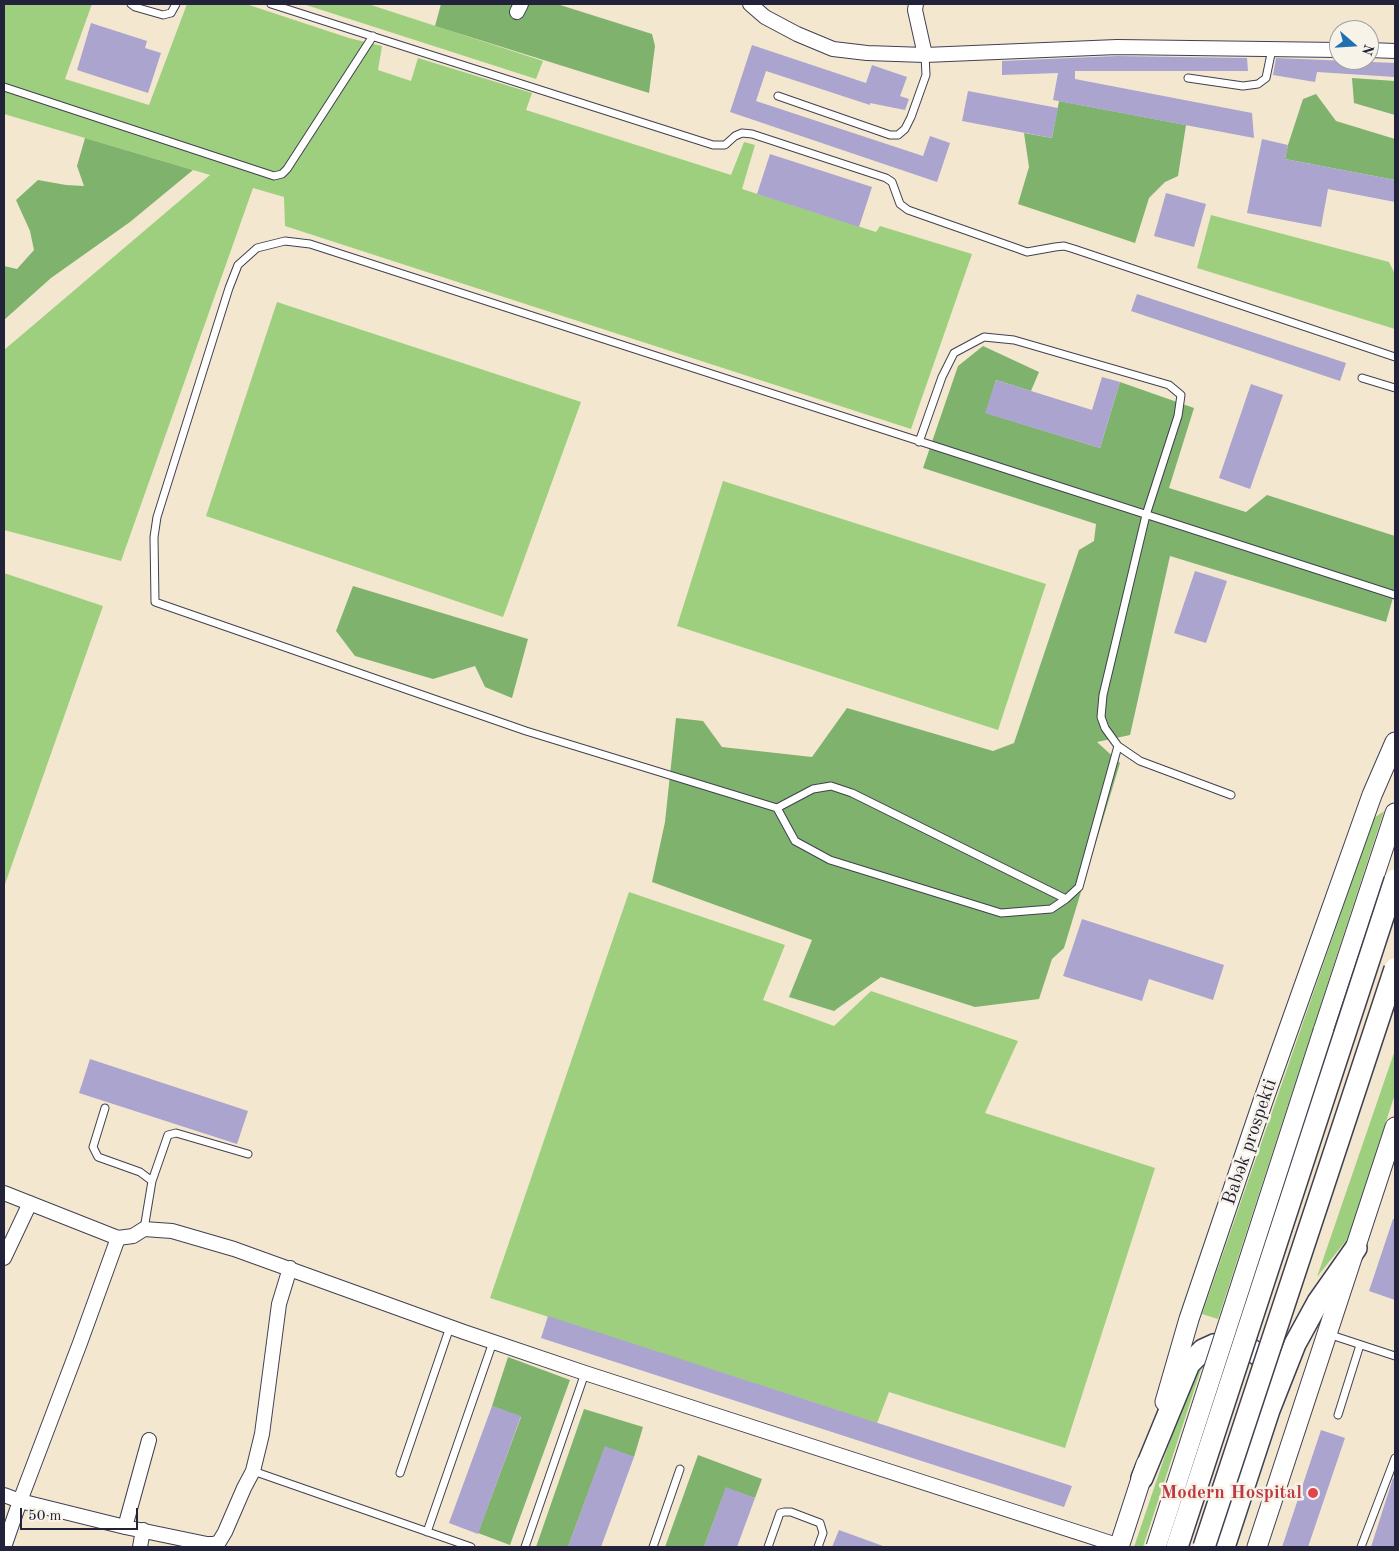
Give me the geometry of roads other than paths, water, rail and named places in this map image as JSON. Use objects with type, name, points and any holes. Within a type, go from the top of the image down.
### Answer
[{"type":"main road","name":"Babək prospekti","points":[[1120,1547],[1189,1319],[1263,1101],[1372,795],[1395,742]]},
{"type":"main road","points":[[1156,1547],[1395,813]]},
{"type":"main road","points":[[1177,1547],[1395,880]]},
{"type":"main road","points":[[1204,1547],[1395,969]]},
{"type":"main road","points":[[1258,1547],[1395,1127]]},
{"type":"main road","points":[[1224,1547],[1270,1410],[1295,1344],[1318,1302],[1356,1248]]},
{"type":"main road","points":[[1142,1478],[1188,1364],[1203,1350],[1214,1345],[1229,1343],[1247,1347],[1260,1356],[1272,1377],[1273,1388],[1270,1410]]},
{"type":"street","points":[[750,4],[765,17],[797,34],[834,49],[867,53],[925,55],[1118,47],[1329,50]]},
{"type":"street","points":[[916,4],[915,10],[925,55]]},
{"type":"street","points":[[1379,50],[1395,51]]},
{"type":"street","points":[[4,1193],[118,1238],[133,1236],[144,1229],[172,1231],[234,1248],[493,1342],[1120,1547]]},
{"type":"street","points":[[4,1258],[30,1203]]},
{"type":"street","points":[[4,1547],[118,1238]]},
{"type":"street","points":[[4,1495],[125,1527],[207,1544],[219,1542],[253,1471],[262,1434],[279,1304],[290,1268]]},
{"type":"street","points":[[125,1527],[148,1440]]},
{"type":"street","points":[[140,1547],[143,1530]]},
{"type":"lane","points":[[131,4],[134,7],[163,15],[171,13],[176,4]]},
{"type":"lane","points":[[271,4],[713,145],[725,145],[735,136],[742,133],[752,134],[886,178],[892,182],[900,204],[908,210],[1027,252],[1064,246],[1395,357]]},
{"type":"lane","points":[[4,87],[274,176],[282,174],[287,169],[373,36]]},
{"type":"lane","points":[[1188,78],[1243,86],[1258,84],[1266,78],[1272,49]]},
{"type":"lane","points":[[778,96],[890,134],[898,135],[905,129],[926,75],[925,55]]},
{"type":"lane","points":[[1066,899],[852,793],[831,786],[813,789],[778,808],[526,731],[154,602],[154,537],[157,517],[229,288],[238,265],[257,248],[285,241],[310,244],[1395,595]]},
{"type":"lane","points":[[918,442],[942,376],[954,353],[984,337],[1014,340],[1169,385],[1181,395],[1178,416],[1146,515],[1103,695],[1101,718],[1118,746],[1140,761],[1231,795]]},
{"type":"lane","points":[[1362,378],[1395,388]]},
{"type":"lane","points":[[778,808],[795,841],[830,860],[1001,913],[1050,909],[1066,899],[1079,887],[1118,746]]},
{"type":"lane","points":[[105,1108],[93,1147],[98,1157],[140,1172],[152,1181]]},
{"type":"lane","points":[[144,1229],[152,1181],[168,1135],[176,1133],[248,1154]]},
{"type":"lane","points":[[400,1473],[450,1327]]},
{"type":"lane","points":[[1327,1334],[1395,1356]]},
{"type":"lane","points":[[427,1532],[493,1342]]},
{"type":"lane","points":[[1338,1415],[1360,1345]]},
{"type":"lane","points":[[525,1547],[585,1373]]},
{"type":"lane","points":[[1362,1547],[1395,1458]]},
{"type":"lane","points":[[653,1547],[680,1469]]},
{"type":"lane","points":[[253,1471],[471,1547]]},
{"type":"lane","points":[[768,1547],[780,1513],[784,1512],[790,1512],[820,1523],[823,1533],[818,1547]]},
{"type":"place","name":"Modern Hospital","points":[[1313,1493]]}]
